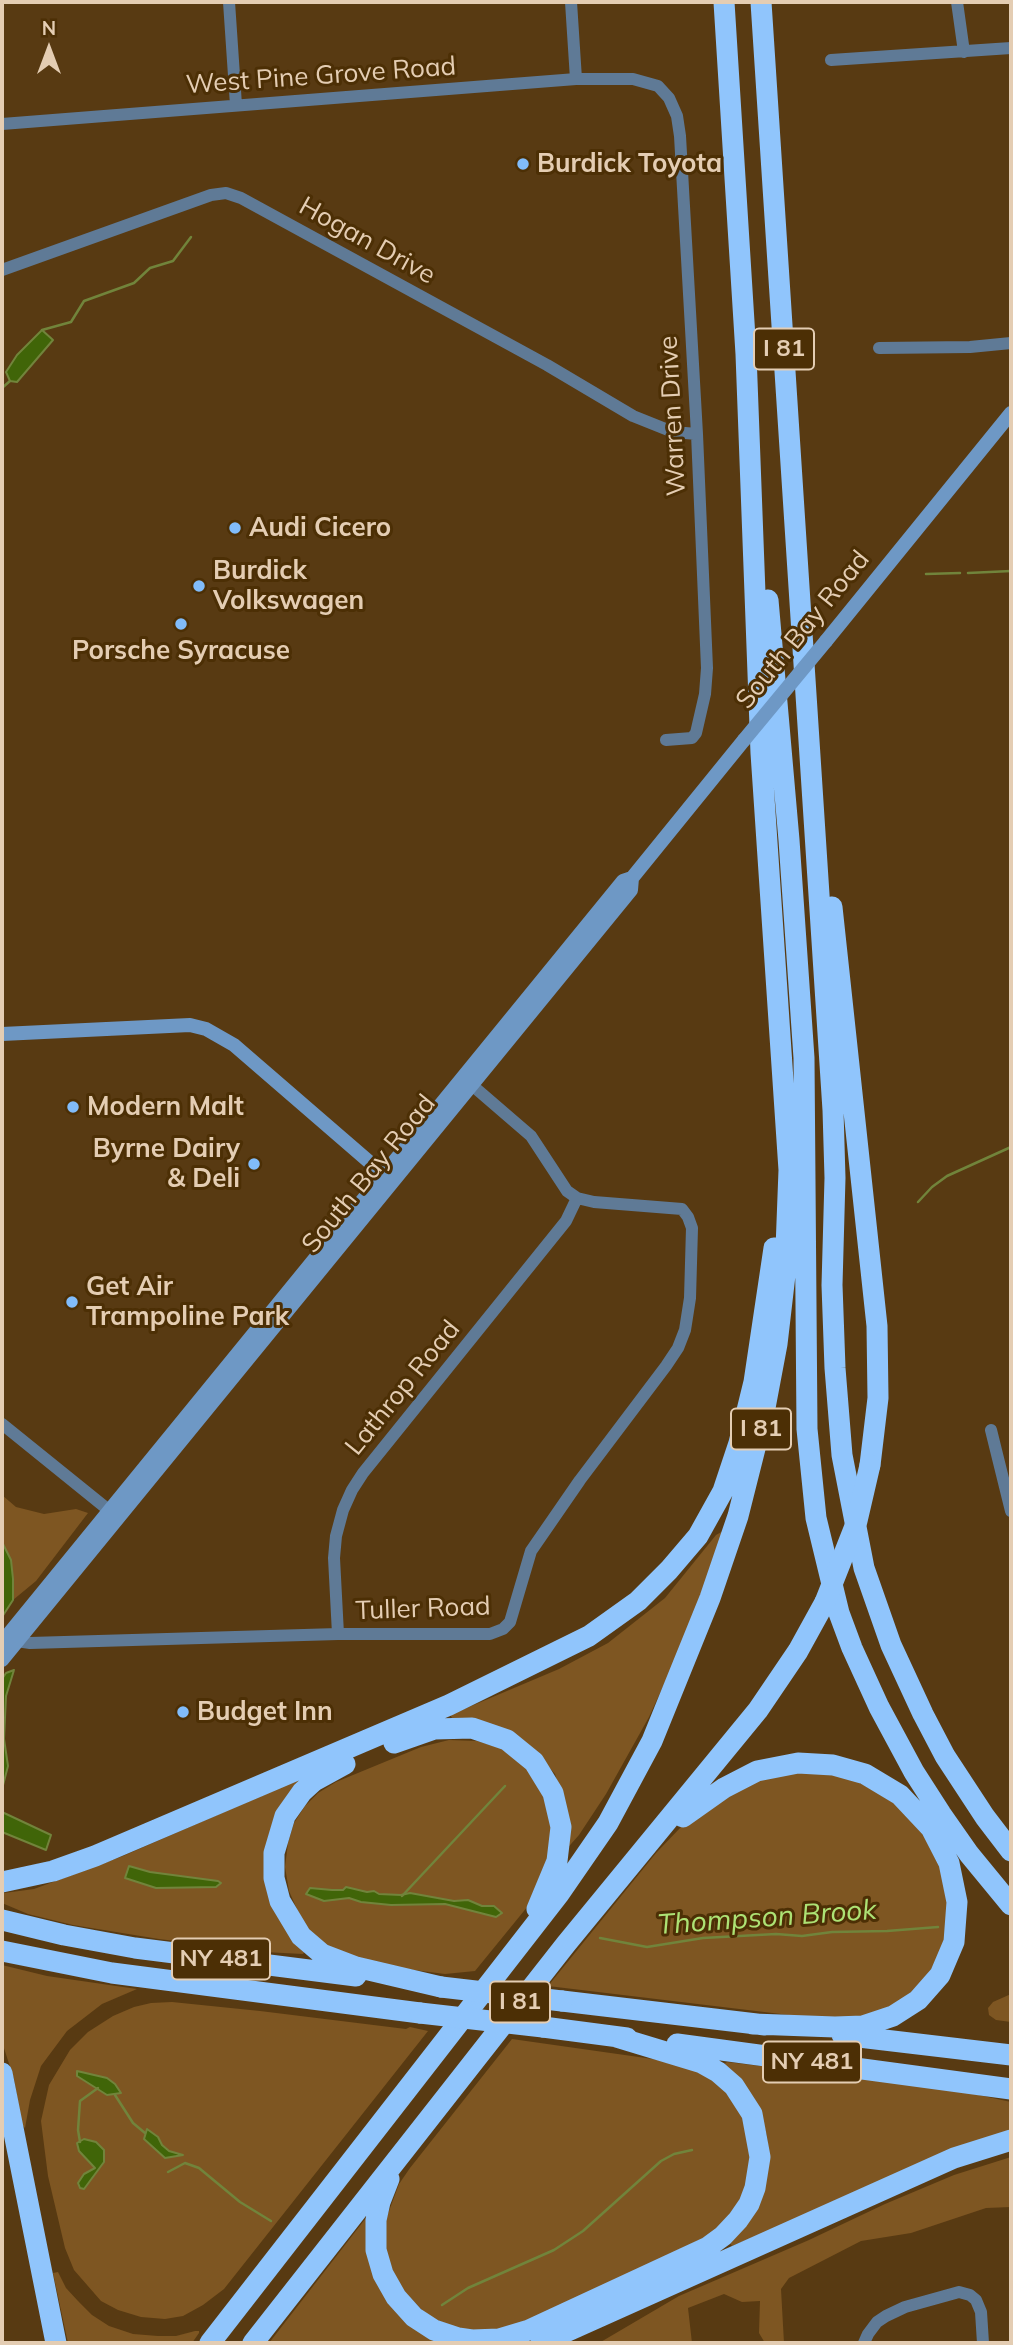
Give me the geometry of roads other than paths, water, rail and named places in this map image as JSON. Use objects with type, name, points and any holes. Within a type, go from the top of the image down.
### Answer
[{"type":"highway","name":"I 81","points":[[210,2343],[584,1861],[625,1794],[666,1710],[725,1558],[757,1448],[777,1344],[789,1221],[788,1135],[772,948],[761,767],[746,354],[724,2]]},
{"type":"highway","name":"I 81","points":[[253,2343],[558,1953],[763,1703],[799,1651],[825,1602],[854,1530],[870,1465],[878,1389],[877,1326],[828,863],[807,696],[761,2]]},
{"type":"highway","points":[[746,354],[786,799],[804,1058],[807,1419],[816,1518],[839,1613],[879,1707],[914,1772],[941,1814],[969,1854],[1009,1902]]},
{"type":"highway","points":[[807,696],[822,970],[833,1110],[835,1178],[832,1285],[835,1368],[846,1482],[872,1594],[907,1682],[945,1756],[1011,1851]]},
{"type":"highway","points":[[2,1881],[53,1871],[95,1856],[481,1691],[589,1636],[623,1613],[656,1584],[684,1554],[711,1514],[723,1491],[739,1443],[754,1381],[765,1316],[788,1135]]},
{"type":"highway","points":[[441,1987],[356,1967],[322,1954],[301,1936],[285,1913],[274,1878],[274,1853],[280,1828],[302,1792],[324,1774],[409,1737],[447,1728],[472,1728],[496,1735],[507,1740],[534,1762],[553,1793],[561,1838],[552,1874],[533,1917],[511,1955]]},
{"type":"highway","points":[[634,1861],[672,1826],[715,1793],[749,1774],[788,1764],[833,1765],[865,1774],[900,1795],[931,1828],[951,1870],[957,1895],[958,1918],[952,1950],[931,1987],[902,2011],[884,2020],[863,2025],[835,2027],[753,2024]]},
{"type":"highway","name":"NY 481","points":[[2,1920],[64,1935],[146,1949],[1011,2055]]},
{"type":"highway","name":"NY 481","points":[[2,1951],[147,1979],[543,2027],[1011,2089]]},
{"type":"highway","points":[[409,2144],[385,2187],[380,2202],[376,2220],[376,2250],[383,2274],[396,2297],[414,2317],[434,2330],[472,2340],[499,2339],[513,2335],[689,2257],[723,2236],[749,2204],[755,2188],[760,2157],[752,2114],[734,2086],[702,2063],[674,2052],[613,2036]]},
{"type":"highway","points":[[2,2073],[56,2343]]},
{"type":"highway","points":[[541,2343],[954,2158],[1011,2140]]},
{"type":"street","points":[[229,2],[236,105]]},
{"type":"street","points":[[572,2],[576,79]]},
{"type":"street","points":[[957,2],[964,52]]},
{"type":"street","points":[[831,60],[1011,48]]},
{"type":"street","name":"West Pine Grove Road","points":[[2,124],[576,79],[643,80]]},
{"type":"street","name":"Warren Drive","points":[[643,80],[658,86],[669,98],[677,116],[680,136],[697,434],[706,668],[705,694],[696,733],[692,738],[666,740]]},
{"type":"street","name":"Hogan Drive","points":[[2,270],[211,195],[226,193],[241,198],[547,365],[633,416],[673,432],[697,434]]},
{"type":"street","points":[[879,348],[970,347],[1011,343]]},
{"type":"street","name":"South Bay Road","points":[[2,1660],[9,1639],[388,1178],[623,881],[632,878],[1011,413]]},
{"type":"street","name":"South Bay Road","points":[[388,1178],[473,1086],[631,890],[632,878]]},
{"type":"street","points":[[2,1034],[190,1025],[206,1029],[234,1045],[388,1178]]},
{"type":"street","points":[[473,1086],[531,1136],[567,1191],[577,1198]]},
{"type":"street","name":"Tuller Road","points":[[9,1639],[30,1643],[338,1634],[490,1633],[503,1629],[510,1622],[531,1551],[573,1489],[666,1366],[678,1348],[685,1330],[690,1298],[690,1220],[682,1209],[594,1202],[577,1198]]},
{"type":"street","name":"Lathrop Road","points":[[338,1634],[335,1547],[343,1510],[352,1490],[566,1221],[577,1198]]},
{"type":"street","points":[[2,1424],[114,1514]]},
{"type":"street","points":[[991,1430],[1010,1497],[1011,1511]]},
{"type":"street","points":[[864,2343],[877,2322],[905,2307],[959,2292],[976,2300],[981,2312],[983,2343]]},
{"type":"waterway","points":[[42,330],[71,322],[84,301],[134,283],[150,268],[173,261],[191,237]]},
{"type":"waterway","points":[[2,388],[10,381]]},
{"type":"waterway","points":[[968,573],[1011,571]]},
{"type":"waterway","points":[[926,574],[960,573]]},
{"type":"waterway","points":[[918,1202],[947,1176],[1011,1147]]},
{"type":"waterway","points":[[402,1896],[505,1786]]},
{"type":"waterway","name":"Thompson Brook","points":[[600,1938],[647,1947],[703,1938],[776,1934],[802,1936],[938,1927]]},
{"type":"waterway","points":[[80,2142],[80,2101],[98,2088]]},
{"type":"waterway","points":[[115,2095],[133,2123],[145,2133]]},
{"type":"waterway","points":[[442,2305],[468,2288],[554,2250],[583,2231],[661,2161],[674,2154],[692,2150]]},
{"type":"waterway","points":[[168,2172],[185,2163],[199,2168],[240,2202],[271,2221]]},
{"type":"place","name":"Burdick Toyota","points":[[523,164]]},
{"type":"place","name":"Audi Cicero","points":[[235,528]]},
{"type":"place","name":"Burdick Volkswagen","points":[[199,586]]},
{"type":"place","name":"Porsche Syracuse","points":[[181,624]]},
{"type":"place","name":"Modern Malt","points":[[73,1107]]},
{"type":"place","name":"Byrne Dairy & Deli","points":[[254,1164]]},
{"type":"place","name":"Get Air Trampoline Park","points":[[72,1302]]},
{"type":"place","name":"Budget Inn","points":[[183,1712]]}]
